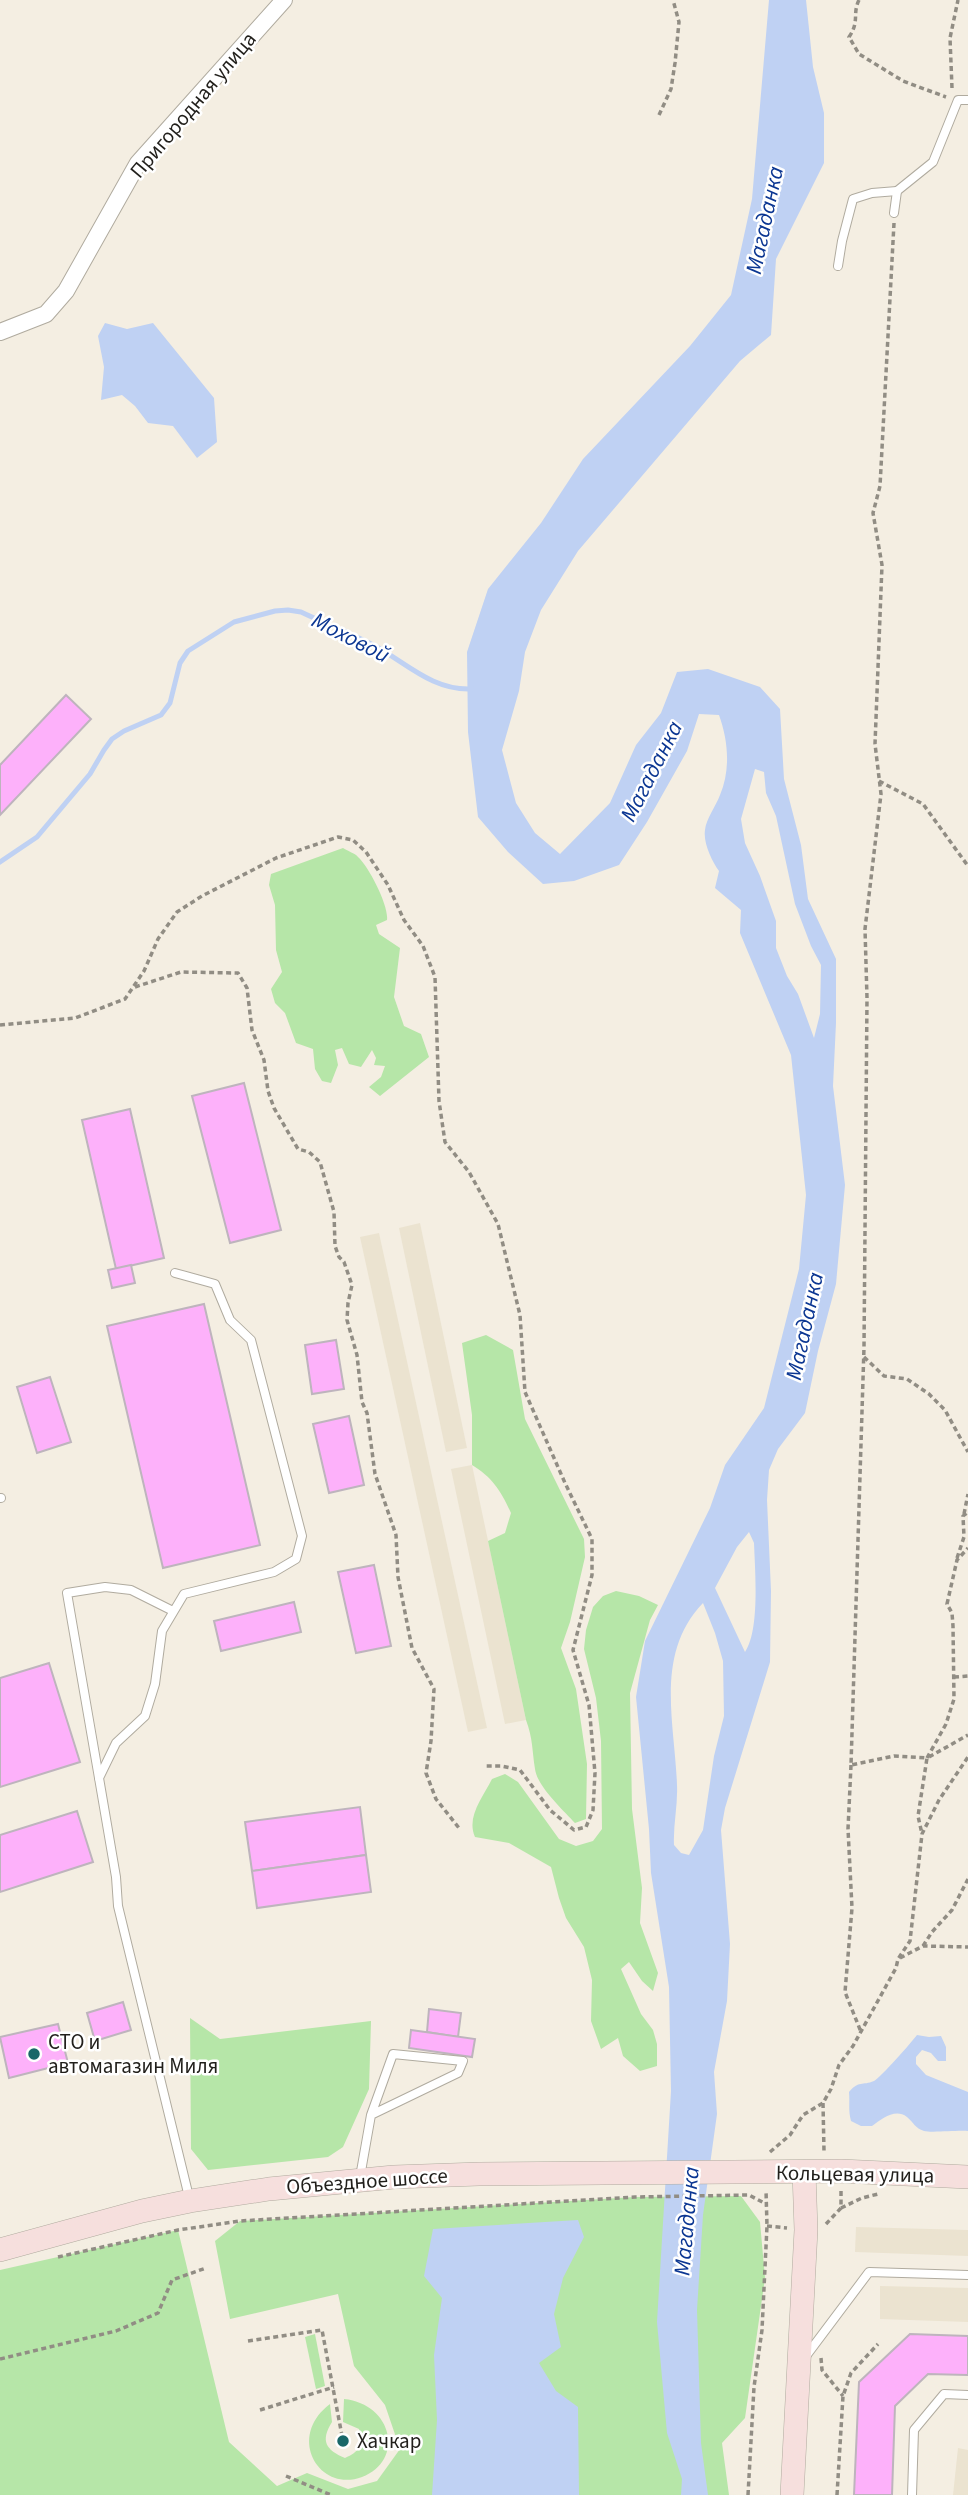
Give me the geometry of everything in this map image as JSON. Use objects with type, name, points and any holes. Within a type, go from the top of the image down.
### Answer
[{"type":"street","name":"Пригородная улица","points":[[0,332],[46,314],[66,291],[138,163],[284,0]]},
{"type":"street","name":"Кольцевая улица","points":[[741,2173],[841,2171],[968,2177]]},
{"type":"street","points":[[792,2495],[806,2230],[804,2172]]},
{"type":"street","name":"Объездное шоссе","points":[[0,2250],[142,2211],[269,2189],[445,2175],[741,2173]]},
{"type":"lane","points":[[838,266],[853,199],[872,193],[897,191],[933,162],[958,100],[968,100]]},
{"type":"lane","points":[[894,213],[897,191]]},
{"type":"lane","points":[[99,1778],[116,1743],[145,1716],[155,1684],[162,1630],[184,1594],[274,1573],[296,1559],[302,1536],[251,1340],[230,1320],[215,1284],[175,1273]]},
{"type":"lane","points":[[173,1611],[131,1590],[105,1587],[67,1593],[116,1877],[118,1906],[190,2201]]},
{"type":"lane","points":[[360,2180],[371,2115],[393,2054],[463,2061],[458,2073],[371,2115]]},
{"type":"lane","points":[[799,2365],[869,2272],[968,2275]]},
{"type":"lane","points":[[912,2495],[914,2430],[944,2394],[968,2395]]},
{"type":"path","points":[[659,115],[671,89],[675,63],[679,22],[673,0]]},
{"type":"path","points":[[859,0],[856,5],[856,27],[849,37],[859,54],[902,81],[958,100]]},
{"type":"path","points":[[958,0],[950,38],[952,87],[958,100]]},
{"type":"path","points":[[861,2032],[845,1992],[852,1909],[848,1829],[864,1357],[867,998],[865,929],[881,794],[875,744],[882,565],[873,513],[880,486],[894,213]]},
{"type":"path","points":[[879,781],[923,804],[968,866]]},
{"type":"path","points":[[0,1025],[75,1018],[125,999],[144,971],[158,939],[177,912],[275,858],[338,837],[353,840],[366,852],[388,884],[404,920],[423,946],[435,977],[439,1101],[445,1142],[469,1172],[498,1224],[520,1315],[525,1392],[592,1539],[592,1575],[573,1650],[589,1705],[595,1773],[593,1810],[586,1827],[574,1830],[550,1810],[520,1770],[484,1766]]},
{"type":"path","points":[[133,988],[181,972],[238,973],[247,988],[252,1030],[264,1060],[268,1091],[278,1119],[298,1149],[309,1152],[320,1162],[336,1223],[335,1246],[352,1285],[348,1303],[348,1329],[357,1355],[375,1474],[396,1535],[398,1577],[407,1628],[412,1648],[434,1689],[426,1773],[436,1799],[459,1828]]},
{"type":"path","points":[[864,1357],[884,1376],[907,1379],[929,1394],[945,1410],[968,1452]]},
{"type":"path","points":[[768,2154],[790,2135],[803,2115],[823,2103],[839,2065],[861,2032],[910,1941],[922,1834],[918,1816],[927,1758],[946,1724],[954,1699],[953,1626],[952,1613],[947,1604],[964,1537],[963,1516],[968,1494]]},
{"type":"path","points":[[963,1516],[968,1512]]},
{"type":"path","points":[[957,1560],[968,1548]]},
{"type":"path","points":[[954,1676],[968,1676]]},
{"type":"path","points":[[851,1765],[894,1756],[927,1758],[968,1735]]},
{"type":"path","points":[[922,1834],[939,1800],[968,1757]]},
{"type":"path","points":[[898,1959],[923,1946],[952,1910],[968,1878]]},
{"type":"path","points":[[923,1946],[968,1947]]},
{"type":"path","points":[[823,2103],[824,2153]]},
{"type":"path","points":[[51,2259],[178,2231],[240,2221],[635,2197],[749,2194],[766,2204],[767,2226],[762,2330],[754,2388],[748,2495]]},
{"type":"path","points":[[841,2208],[878,2194]]},
{"type":"path","points":[[0,2359],[116,2331],[158,2313],[172,2280],[206,2268]]},
{"type":"path","points":[[248,2341],[322,2330],[343,2441]]},
{"type":"path","points":[[837,2495],[843,2396],[851,2373],[878,2344]]},
{"type":"path","points":[[260,2410],[334,2388]]},
{"type":"path","points":[[286,2476],[331,2495]]},
{"type":"shaded area","points":[[420,1223],[467,1448],[446,1452],[399,1228]]},
{"type":"shaded area","points":[[379,1233],[487,1728],[468,1732],[360,1237]]},
{"type":"shaded area","points":[[472,1465],[526,1720],[505,1724],[451,1469]]},
{"type":"shaded area","points":[[856,2227],[968,2230],[968,2256],[855,2252]]},
{"type":"shaded area","points":[[880,2286],[968,2288],[968,2322],[880,2319]]},
{"type":"shaded area","points":[[958,2448],[968,2450],[968,2495],[953,2495]]},
{"type":"green space","points":[[343,848],[355,854],[362,862],[382,897],[387,920],[376,925],[379,934],[400,948],[394,997],[404,1026],[421,1034],[429,1057],[380,1096],[369,1087],[381,1077],[385,1066],[374,1065],[376,1058],[372,1050],[361,1067],[349,1064],[342,1048],[335,1050],[338,1065],[331,1083],[322,1081],[315,1069],[313,1049],[296,1043],[285,1013],[275,1003],[271,989],[282,972],[276,950],[275,905],[269,885],[271,874]]},
{"type":"green space","points":[[486,1335],[513,1350],[525,1419],[584,1539],[585,1557],[561,1648],[576,1689],[587,1764],[586,1819],[575,1823],[545,1790],[535,1769],[530,1733],[488,1541],[505,1533],[511,1513],[495,1485],[472,1465],[472,1415],[462,1343]]},
{"type":"green space","points":[[616,1591],[639,1596],[658,1605],[650,1620],[630,1693],[632,1809],[642,1888],[640,1923],[658,1973],[653,1991],[629,1962],[621,1969],[641,2014],[653,2030],[657,2044],[657,2066],[640,2071],[623,2056],[618,2038],[601,2049],[591,2021],[592,1980],[584,1947],[566,1918],[551,1867],[509,1843],[475,1837],[473,1830],[474,1815],[492,1779],[505,1774],[518,1782],[559,1839],[576,1846],[593,1841],[602,1829],[601,1741],[596,1698],[584,1649],[593,1607],[603,1596]]},
{"type":"green space","points":[[190,2018],[220,2039],[371,2021],[369,2089],[343,2147],[328,2157],[208,2170],[191,2149]]},
{"type":"green space","points":[[741,2196],[760,2222],[765,2278],[745,2418],[722,2443],[729,2495],[0,2495],[0,2270],[178,2230],[229,2442],[277,2486],[307,2473],[348,2489],[377,2481],[400,2449],[385,2405],[354,2366],[338,2294],[230,2319],[215,2241],[240,2221],[635,2197]]},
{"type":"green space","points":[[315,2334],[325,2386],[316,2389],[305,2337]]},
{"type":"green space","points":[[344,2399],[361,2403],[374,2411],[388,2434],[384,2459],[376,2469],[362,2477],[346,2480],[321,2470],[313,2459],[309,2446],[310,2432],[317,2417],[330,2404],[332,2422],[326,2435],[329,2448],[345,2458],[357,2450],[360,2444],[359,2429],[343,2422]]},
{"type":"water","name":"Магаданка","points":[[769,0],[806,0],[813,67],[824,113],[824,163],[776,259],[771,335],[740,361],[578,551],[541,610],[525,652],[519,691],[502,750],[516,803],[535,833],[560,854],[610,803],[636,745],[661,713],[677,672],[708,669],[760,687],[780,709],[784,779],[801,845],[808,899],[836,959],[833,1086],[845,1185],[836,1284],[805,1413],[778,1449],[769,1470],[767,1500],[771,1591],[770,1662],[725,1808],[721,1830],[730,1944],[727,2001],[714,2072],[717,2114],[703,2215],[697,2310],[701,2443],[708,2495],[681,2495],[682,2479],[667,2433],[657,2322],[671,2091],[669,1987],[651,1873],[636,1697],[645,1641],[710,1508],[725,1465],[764,1408],[799,1269],[806,1195],[791,1055],[740,933],[741,910],[715,888],[719,871],[709,852],[705,830],[726,775],[726,744],[719,715],[699,714],[687,751],[619,865],[574,881],[543,884],[508,852],[478,817],[468,732],[467,652],[488,589],[541,523],[583,459],[690,346],[731,295],[752,199]],"holes":[[[755,769],[764,772],[766,793],[776,816],[795,904],[821,965],[820,1014],[814,1038],[798,994],[787,976],[776,948],[776,921],[745,843],[741,819]],[[749,1532],[754,1543],[756,1600],[753,1630],[745,1652],[715,1588],[737,1547]],[[703,1603],[723,1661],[724,1716],[714,1756],[703,1830],[689,1855],[681,1853],[674,1845],[677,1785],[671,1714],[673,1667],[678,1644],[688,1623]]]},
{"type":"water","points":[[105,323],[127,329],[153,323],[214,398],[217,442],[197,458],[173,426],[148,423],[122,395],[101,400],[104,367],[98,336]]},
{"type":"water","points":[[917,2035],[941,2036],[946,2047],[946,2061],[938,2061],[931,2053],[922,2050],[916,2057],[916,2064],[926,2075],[968,2092],[968,2131],[924,2131],[907,2117],[898,2114],[872,2126],[861,2126],[851,2121],[849,2092],[852,2088],[878,2078]]},
{"type":"water","points":[[578,2220],[584,2237],[563,2278],[554,2314],[561,2347],[539,2363],[556,2391],[578,2407],[579,2495],[432,2495],[437,2420],[434,2355],[442,2298],[424,2276],[433,2229]]},
{"type":"building","points":[[66,695],[91,719],[0,815],[0,765]]},
{"type":"building","points":[[244,1083],[281,1230],[230,1243],[192,1096]]},
{"type":"building","points":[[130,1109],[164,1258],[116,1269],[82,1120]]},
{"type":"building","points":[[131,1265],[135,1283],[112,1288],[108,1270]]},
{"type":"building","points":[[204,1304],[260,1545],[163,1568],[107,1326]]},
{"type":"building","points":[[336,1340],[344,1389],[312,1394],[305,1345]]},
{"type":"building","points":[[50,1377],[71,1442],[37,1453],[17,1387]]},
{"type":"building","points":[[349,1416],[364,1485],[329,1493],[313,1424]]},
{"type":"building","points":[[374,1565],[391,1646],[356,1653],[338,1572]]},
{"type":"building","points":[[294,1602],[301,1632],[221,1651],[214,1621]]},
{"type":"building","points":[[49,1663],[80,1762],[0,1787],[0,1678]]},
{"type":"building","points":[[360,1807],[366,1855],[252,1871],[245,1822]]},
{"type":"building","points":[[77,1811],[93,1862],[0,1892],[0,1835]]},
{"type":"building","points":[[366,1855],[371,1892],[257,1908],[252,1871]]},
{"type":"building","points":[[123,2002],[131,2030],[95,2041],[87,2013]]},
{"type":"building","points":[[429,2009],[461,2013],[458,2037],[427,2032]]},
{"type":"building","name":"СТО и автомагазин Миля","points":[[58,2024],[68,2063],[9,2078],[0,2037]]},
{"type":"building","points":[[411,2030],[475,2039],[472,2057],[409,2048]]},
{"type":"building","points":[[910,2334],[968,2336],[968,2375],[928,2374],[895,2406],[892,2495],[854,2495],[859,2382]]},
{"type":"waterway","name":"Моховой","points":[[0,862],[37,837],[90,774],[112,739],[161,715],[170,703],[180,663],[188,651],[234,622],[275,611],[301,612],[377,647],[433,681],[445,686],[472,689]]},
{"type":"place","name":"СТО и автомагазин Миля","points":[[34,2054]]},
{"type":"place","name":"Хачкар","points":[[343,2441]]}]
